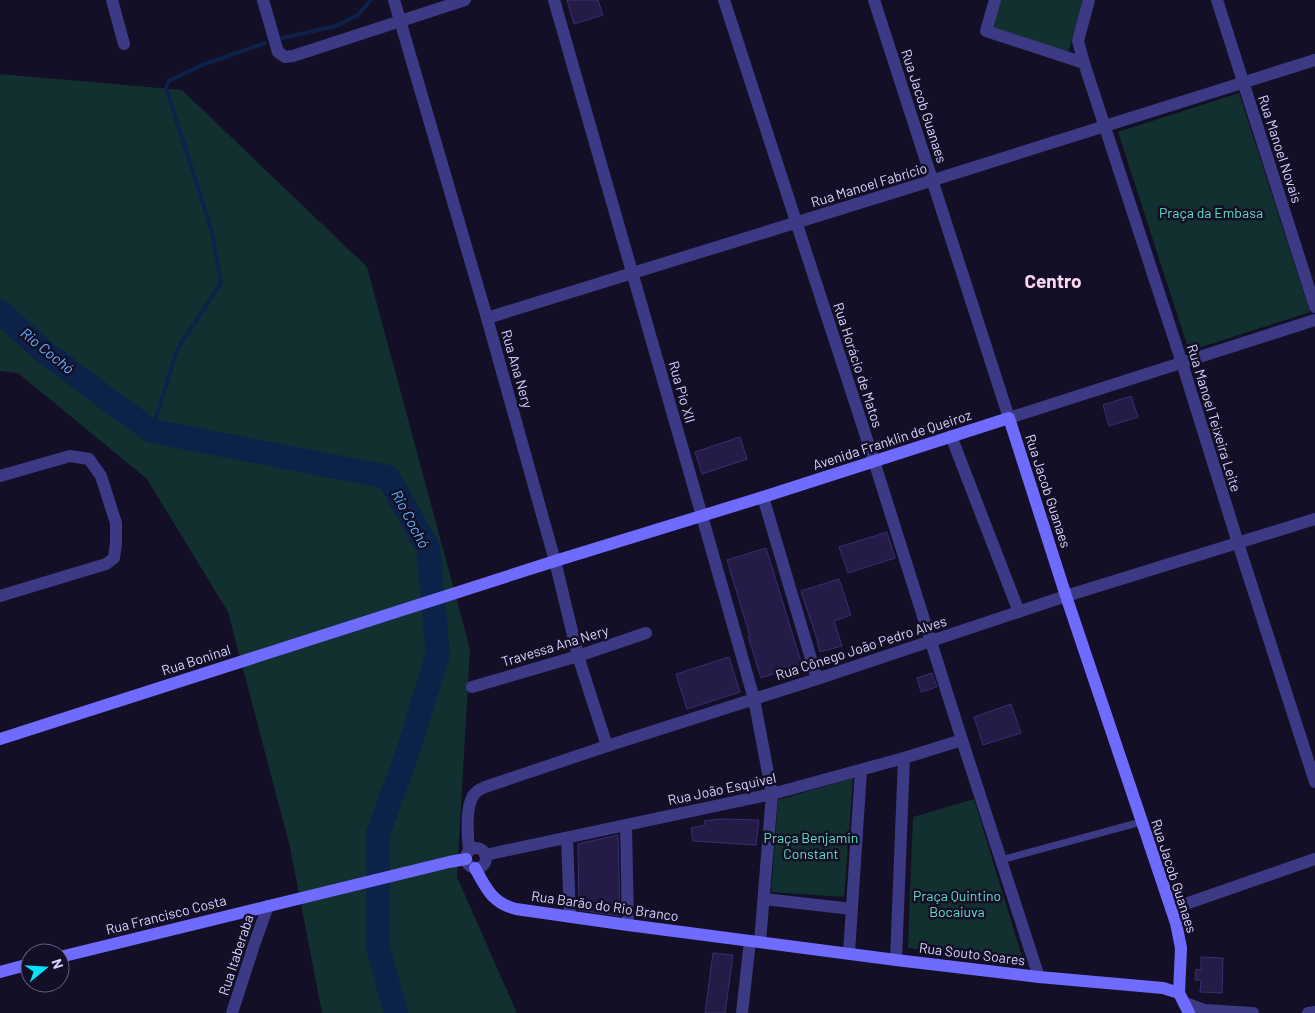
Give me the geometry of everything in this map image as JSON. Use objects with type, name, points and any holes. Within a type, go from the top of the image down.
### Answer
[{"type":"main road","name":"Avenida Franklin de Queiroz","points":[[478,586],[1009,418]]},
{"type":"main road","name":"Rua Jacob Guanaes","points":[[1009,418],[1066,596],[1171,909],[1180,941],[1184,1003]]},
{"type":"main road","name":"Rua Boninal","points":[[0,739],[478,586]]},
{"type":"main road","name":"Rua Francisco Costa","points":[[70,955],[449,862],[470,859]]},
{"type":"main road","name":"Rua Barão do Rio Branco","points":[[470,859],[489,892],[497,901],[505,906],[628,926],[755,942]]},
{"type":"main road","name":"Rua Souto Soares","points":[[755,942],[1039,977],[1163,988],[1184,1003]]},
{"type":"main road","points":[[1163,988],[1172,979],[1181,964]]},
{"type":"main road","points":[[0,972],[20,967]]},
{"type":"street","points":[[112,0],[124,44]]},
{"type":"street","points":[[263,0],[278,52],[285,57],[400,22],[464,0]]},
{"type":"street","name":"Rua Ana Nery","points":[[394,0],[487,318],[555,561],[578,656],[606,746]]},
{"type":"street","name":"Rua Pio XII","points":[[554,0],[754,699],[772,794]]},
{"type":"street","name":"Rua Horácio de Matos","points":[[724,0],[932,641],[962,740]]},
{"type":"street","name":"Rua Jacob Guanaes","points":[[874,0],[1009,418]]},
{"type":"street","points":[[996,0],[986,31],[1084,63]]},
{"type":"street","name":"Rua Manoel Teixeira Leite","points":[[1089,0],[1078,41],[1084,63],[1182,363],[1238,543],[1312,763],[1315,782]]},
{"type":"street","name":"Rua Manoel Novais","points":[[1217,0],[1315,307]]},
{"type":"street","name":"Rua Manoel Fabrício","points":[[487,318],[933,181],[1104,125],[1315,60]]},
{"type":"street","name":"Avenida Franklin de Queiroz","points":[[1009,418],[1315,320]]},
{"type":"street","points":[[951,436],[1020,612]]},
{"type":"street","points":[[0,476],[70,456],[89,459],[101,476],[116,523],[114,558],[106,564],[0,596]]},
{"type":"street","points":[[762,497],[817,679]]},
{"type":"street","name":"Rua Cônego João Pedro Alves","points":[[470,859],[469,807],[472,798],[478,790],[485,786],[1066,596],[1315,519]]},
{"type":"street","name":"Travessa Ana Nery","points":[[472,687],[578,656],[646,633]]},
{"type":"street","points":[[962,740],[1039,977]]},
{"type":"street","name":"Rua João Esquivel","points":[[470,859],[478,868],[485,862],[485,855],[772,794],[962,740]]},
{"type":"street","points":[[896,960],[904,758]]},
{"type":"street","points":[[849,953],[861,770]]},
{"type":"street","points":[[742,1013],[764,899],[772,794]]},
{"type":"street","points":[[626,825],[628,926]]},
{"type":"street","points":[[567,838],[570,917]]},
{"type":"street","points":[[1171,909],[1315,860]]},
{"type":"street","points":[[764,899],[852,909]]},
{"type":"street","name":"Rua Itaberaba","points":[[232,1013],[254,945],[274,905]]},
{"type":"street","name":"Rua Souto Soares","points":[[1184,1003],[1204,1010],[1252,1013]]},
{"type":"street","points":[[1308,1013],[1315,1012]]},
{"type":"lane","points":[[1001,860],[1142,822]]},
{"type":"green space","points":[[999,0],[1084,0],[1068,53],[990,28]]},
{"type":"green space","points":[[0,74],[182,90],[367,267],[470,649],[457,877],[517,1013],[322,1013],[290,847],[228,612],[147,479],[18,373],[0,371]]},
{"type":"green space","name":"Praça da Embasa","points":[[1239,93],[1310,312],[1189,351],[1118,132]]},
{"type":"green space","name":"Praça Benjamin Constant","points":[[853,778],[844,897],[771,892],[778,800]]},
{"type":"green space","name":"Praça Quintino Bocaiuva","points":[[974,799],[1023,960],[908,948],[913,817]]},
{"type":"building","points":[[567,0],[598,0],[603,15],[574,24]]},
{"type":"building","points":[[1131,396],[1138,417],[1109,426],[1103,405]]},
{"type":"building","points":[[740,437],[747,459],[702,474],[695,452]]},
{"type":"building","points":[[887,532],[895,558],[848,573],[839,547]]},
{"type":"building","points":[[766,548],[802,665],[761,678],[727,560]]},
{"type":"building","points":[[839,579],[851,615],[834,621],[842,646],[820,652],[801,591]]},
{"type":"building","points":[[729,657],[740,692],[687,709],[676,674]]},
{"type":"building","points":[[932,673],[937,687],[921,692],[917,678]]},
{"type":"building","points":[[1011,704],[1021,733],[983,745],[974,717]]},
{"type":"building","points":[[720,819],[759,820],[756,845],[693,841],[691,828],[705,825],[704,821]]},
{"type":"building","points":[[618,835],[620,916],[579,910],[578,844]]},
{"type":"building","points":[[713,953],[733,955],[725,1013],[705,1013]]},
{"type":"building","points":[[1201,957],[1223,958],[1222,993],[1200,992],[1201,980],[1195,980],[1196,969],[1201,970]]},
{"type":"waterway","points":[[282,38],[336,26],[358,15],[371,0]]},
{"type":"waterway","points":[[152,431],[177,350],[221,283],[212,232],[166,88],[169,81],[202,65],[265,43]]},
{"type":"waterway","name":"Rio Cochó","points":[[0,312],[40,348],[152,431],[388,477],[428,548],[438,654],[408,751],[378,834],[378,948],[396,1013]]},
{"type":"district","name":"Centro","points":[[1053,281]]}]
